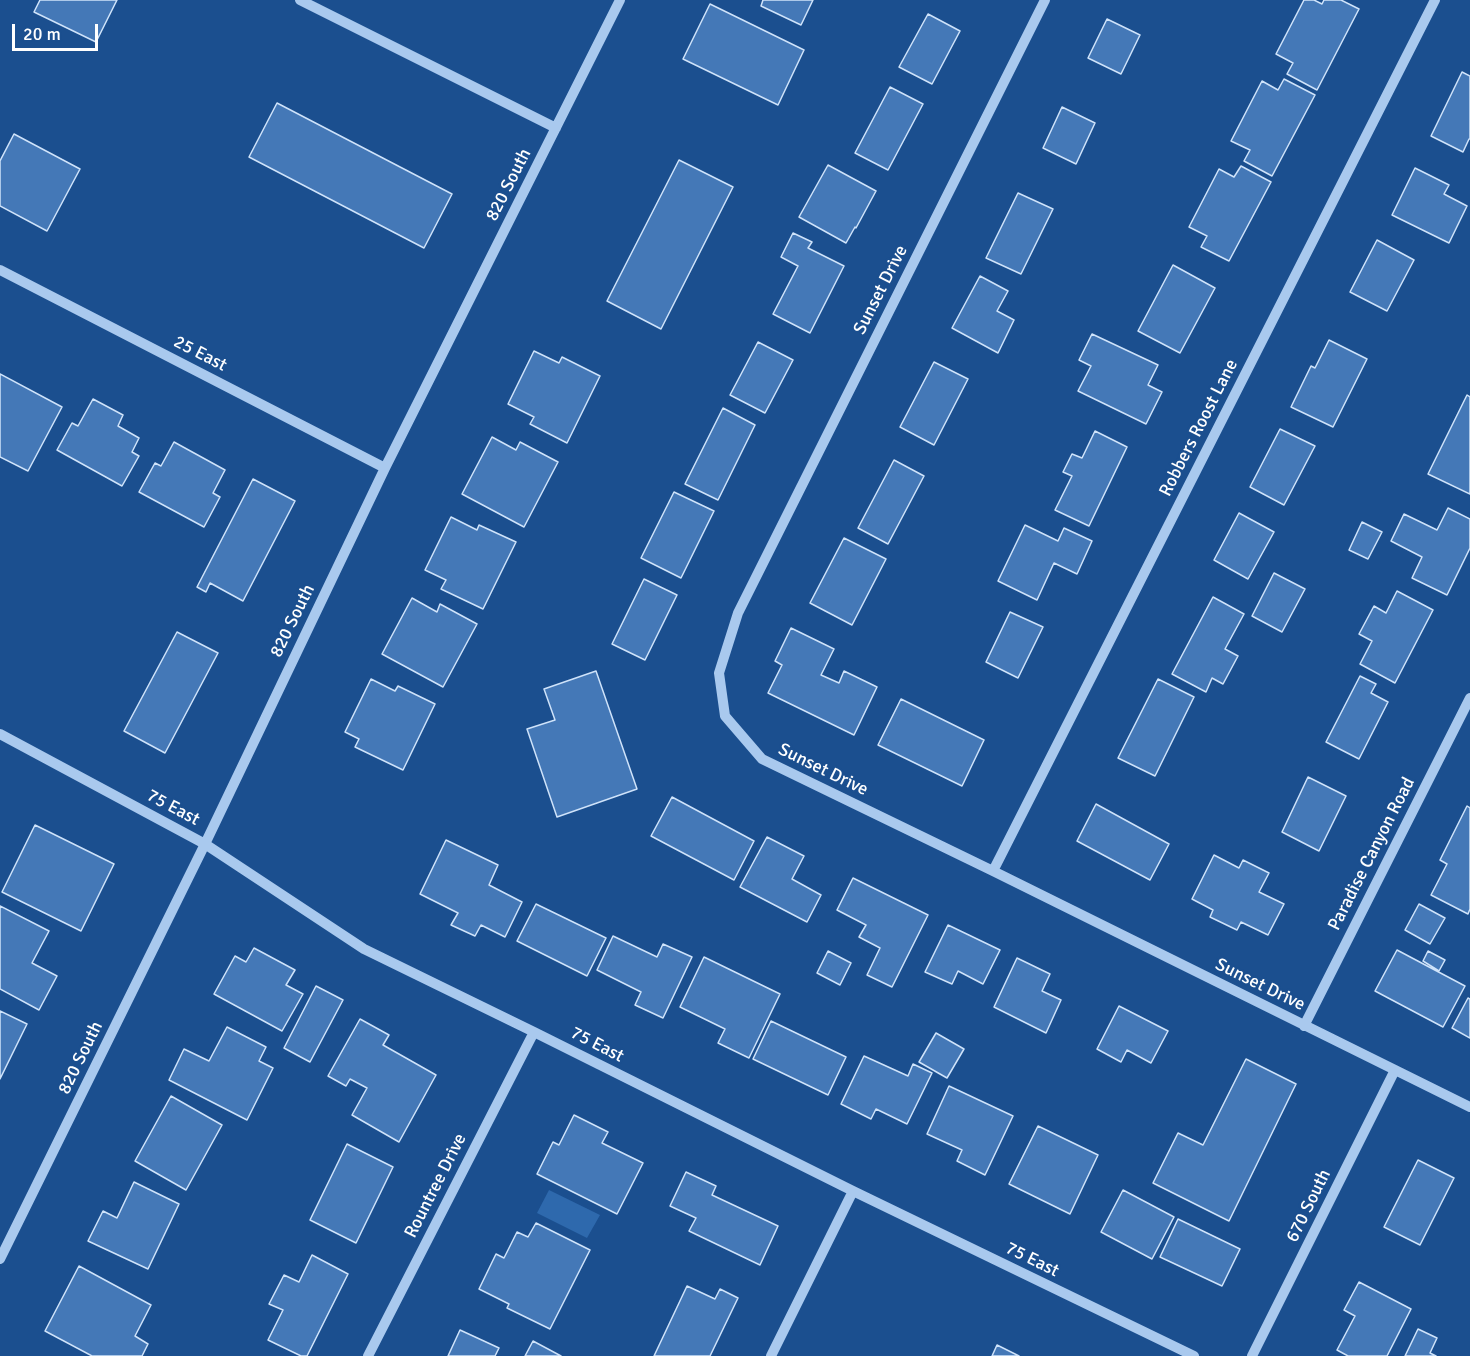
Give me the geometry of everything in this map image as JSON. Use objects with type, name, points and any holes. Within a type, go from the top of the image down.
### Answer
[{"type":"street","points":[[300,0],[556,128]]},
{"type":"street","name":"820 South","points":[[0,1259],[205,844],[385,468],[620,0]]},
{"type":"street","name":"Sunset Drive","points":[[1045,0],[738,613],[719,673],[725,716],[762,759],[1470,1107]]},
{"type":"street","name":"Robbers Roost Lane","points":[[993,871],[1435,0]]},
{"type":"street","name":"25 East","points":[[0,270],[385,468]]},
{"type":"street","name":"Paradise Canyon Road","points":[[1304,1026],[1470,698]]},
{"type":"street","name":"75 East","points":[[0,734],[205,844],[364,949],[1172,1352],[1194,1356]]},
{"type":"street","name":"Rountree Drive","points":[[368,1356],[534,1032]]},
{"type":"street","name":"670 South","points":[[1252,1356],[1395,1070]]},
{"type":"street","points":[[771,1356],[853,1191]]},
{"type":"shaded area","points":[[549,1190],[600,1215],[587,1238],[537,1213]]},
{"type":"building","points":[[40,0],[117,0],[96,42],[34,12]]},
{"type":"building","points":[[763,0],[813,0],[801,25],[761,6]]},
{"type":"building","points":[[1304,0],[1314,0],[1322,4],[1324,0],[1341,0],[1359,9],[1317,90],[1287,74],[1293,63],[1276,54]]},
{"type":"building","points":[[710,4],[804,50],[778,105],[683,59]]},
{"type":"building","points":[[928,14],[960,31],[932,84],[899,67]]},
{"type":"building","points":[[1107,19],[1140,35],[1121,74],[1088,58]]},
{"type":"building","points":[[1462,72],[1470,76],[1470,139],[1463,152],[1431,136]]},
{"type":"building","points":[[1284,79],[1315,95],[1272,176],[1244,161],[1250,150],[1231,141],[1262,81],[1278,90]]},
{"type":"building","points":[[890,87],[923,104],[888,170],[855,153]]},
{"type":"building","points":[[277,103],[452,194],[424,248],[249,157]]},
{"type":"building","points":[[1062,107],[1095,123],[1076,164],[1043,148]]},
{"type":"building","points":[[14,134],[80,169],[47,231],[0,206],[0,161]]},
{"type":"building","points":[[679,160],[733,187],[661,329],[607,301]]},
{"type":"building","points":[[828,165],[876,191],[846,243],[799,217]]},
{"type":"building","points":[[1241,166],[1271,182],[1229,261],[1201,247],[1207,236],[1189,227],[1219,169],[1234,177]]},
{"type":"building","points":[[1415,168],[1449,185],[1444,194],[1467,206],[1449,243],[1392,215]]},
{"type":"building","points":[[1018,193],[1053,209],[1021,274],[986,258]]},
{"type":"building","points":[[793,233],[812,242],[808,248],[844,266],[810,333],[773,314],[798,266],[781,257]]},
{"type":"building","points":[[1377,240],[1414,260],[1387,311],[1350,292]]},
{"type":"building","points":[[1173,265],[1215,288],[1180,353],[1138,331]]},
{"type":"building","points":[[980,276],[1008,291],[997,311],[1014,320],[998,353],[952,328]]},
{"type":"building","points":[[1092,334],[1158,365],[1148,385],[1162,392],[1146,424],[1078,391],[1091,366],[1079,360]]},
{"type":"building","points":[[1329,340],[1367,359],[1333,427],[1291,407],[1311,366],[1315,368]]},
{"type":"building","points":[[758,342],[793,360],[765,413],[730,395]]},
{"type":"building","points":[[534,351],[559,363],[562,357],[600,376],[567,443],[530,424],[534,417],[508,404]]},
{"type":"building","points":[[934,362],[968,379],[934,445],[900,427]]},
{"type":"building","points":[[0,374],[62,407],[28,471],[0,457]]},
{"type":"building","points":[[1467,395],[1470,397],[1470,494],[1428,474]]},
{"type":"building","points":[[93,399],[123,415],[118,426],[139,438],[132,452],[139,456],[122,486],[57,450],[72,423],[78,426]]},
{"type":"building","points":[[723,408],[755,425],[718,500],[685,484]]},
{"type":"building","points":[[1280,429],[1315,446],[1284,505],[1250,487]]},
{"type":"building","points":[[1095,431],[1127,447],[1089,526],[1055,510],[1072,476],[1063,472],[1072,454],[1082,458]]},
{"type":"building","points":[[492,437],[516,450],[520,442],[558,462],[524,527],[462,494]]},
{"type":"building","points":[[174,442],[225,470],[213,493],[220,497],[204,527],[139,492],[155,463],[161,466]]},
{"type":"building","points":[[894,460],[924,476],[888,544],[858,528]]},
{"type":"building","points":[[253,479],[295,501],[243,601],[210,583],[206,592],[197,587]]},
{"type":"building","points":[[674,492],[714,511],[681,578],[641,558]]},
{"type":"building","points":[[1448,508],[1470,519],[1470,548],[1447,595],[1412,578],[1422,557],[1391,541],[1404,514],[1437,530]]},
{"type":"building","points":[[1239,513],[1274,532],[1248,579],[1214,560]]},
{"type":"building","points":[[451,517],[477,530],[479,525],[516,542],[483,609],[441,589],[446,580],[425,570]]},
{"type":"building","points":[[1362,522],[1382,532],[1368,559],[1349,550]]},
{"type":"building","points":[[1025,525],[1058,541],[1064,528],[1092,541],[1077,574],[1054,563],[1037,600],[998,581]]},
{"type":"building","points":[[844,538],[886,559],[852,625],[810,603]]},
{"type":"building","points":[[1274,573],[1305,589],[1282,632],[1252,616]]},
{"type":"building","points":[[644,579],[677,595],[645,660],[612,644]]},
{"type":"building","points":[[1397,591],[1433,610],[1395,683],[1360,664],[1372,641],[1359,634],[1374,606],[1386,613]]},
{"type":"building","points":[[1213,597],[1244,614],[1225,649],[1238,656],[1223,684],[1212,678],[1206,692],[1172,674]]},
{"type":"building","points":[[412,598],[437,612],[440,604],[477,624],[443,687],[382,654]]},
{"type":"building","points":[[1010,612],[1043,627],[1018,678],[986,662]]},
{"type":"building","points":[[791,628],[834,649],[821,675],[839,683],[844,671],[877,687],[854,735],[768,693],[782,665],[775,661]]},
{"type":"building","points":[[177,632],[218,653],[165,753],[124,731]]},
{"type":"building","points":[[596,671],[637,789],[557,817],[527,729],[555,720],[544,689]]},
{"type":"building","points":[[1360,676],[1376,684],[1371,693],[1388,702],[1359,759],[1326,742]]},
{"type":"building","points":[[371,679],[395,691],[398,686],[435,704],[403,770],[355,747],[359,739],[345,732]]},
{"type":"building","points":[[1158,679],[1194,697],[1155,776],[1118,758]]},
{"type":"building","points":[[901,699],[984,740],[962,786],[878,745]]},
{"type":"building","points":[[1308,777],[1346,796],[1319,851],[1282,832]]},
{"type":"building","points":[[672,797],[754,841],[734,880],[651,836]]},
{"type":"building","points":[[1096,804],[1169,844],[1150,880],[1077,841]]},
{"type":"building","points":[[1467,806],[1470,808],[1470,909],[1468,914],[1431,895],[1447,864],[1440,860]]},
{"type":"building","points":[[35,825],[114,864],[81,931],[2,892]]},
{"type":"building","points":[[767,837],[804,856],[792,879],[821,895],[807,922],[740,887]]},
{"type":"building","points":[[446,840],[498,865],[489,885],[522,902],[505,937],[481,925],[475,936],[451,925],[458,913],[420,894]]},
{"type":"building","points":[[1214,855],[1239,868],[1243,860],[1269,873],[1259,892],[1284,904],[1268,935],[1241,922],[1237,930],[1210,917],[1213,910],[1192,899]]},
{"type":"building","points":[[853,878],[928,915],[892,987],[867,975],[880,948],[859,937],[866,925],[837,910]]},
{"type":"building","points":[[536,904],[606,938],[587,976],[517,941]]},
{"type":"building","points":[[1419,904],[1445,918],[1430,944],[1405,930]]},
{"type":"building","points":[[0,906],[49,931],[32,963],[57,976],[39,1010],[0,989]]},
{"type":"building","points":[[948,925],[1000,950],[983,984],[958,971],[952,984],[925,972]]},
{"type":"building","points":[[613,936],[657,957],[663,944],[692,957],[663,1018],[635,1005],[641,992],[597,970]]},
{"type":"building","points":[[254,948],[295,970],[286,985],[303,994],[282,1031],[214,994],[235,956],[246,962]]},
{"type":"building","points":[[1397,950],[1465,986],[1443,1027],[1375,991]]},
{"type":"building","points":[[828,951],[851,963],[840,985],[817,973]]},
{"type":"building","points":[[1428,951],[1445,960],[1439,971],[1423,961]]},
{"type":"building","points":[[704,957],[780,994],[749,1058],[718,1043],[725,1029],[680,1007]]},
{"type":"building","points":[[1017,958],[1050,974],[1042,991],[1061,1000],[1046,1033],[994,1007]]},
{"type":"building","points":[[316,986],[343,1000],[310,1062],[284,1048]]},
{"type":"building","points":[[1468,998],[1470,999],[1470,1038],[1452,1028]]},
{"type":"building","points":[[1119,1006],[1168,1031],[1151,1063],[1127,1050],[1121,1062],[1097,1049]]},
{"type":"building","points":[[0,1011],[27,1024],[0,1079]]},
{"type":"building","points":[[360,1019],[389,1035],[383,1045],[436,1075],[399,1142],[352,1115],[367,1088],[350,1079],[346,1086],[328,1076]]},
{"type":"building","points":[[771,1021],[846,1057],[828,1095],[753,1059]]},
{"type":"building","points":[[227,1027],[266,1047],[259,1061],[273,1068],[247,1120],[169,1080],[184,1049],[209,1061]]},
{"type":"building","points":[[936,1033],[964,1049],[947,1078],[919,1062]]},
{"type":"building","points":[[864,1056],[908,1076],[913,1064],[932,1073],[907,1124],[876,1109],[871,1119],[841,1104]]},
{"type":"building","points":[[1246,1059],[1296,1084],[1229,1221],[1153,1183],[1178,1133],[1203,1145]]},
{"type":"building","points":[[949,1086],[1013,1116],[985,1175],[957,1161],[962,1150],[927,1134]]},
{"type":"building","points":[[171,1096],[222,1125],[186,1190],[135,1161]]},
{"type":"building","points":[[574,1115],[608,1132],[602,1143],[643,1163],[617,1214],[537,1174],[553,1142],[559,1145]]},
{"type":"building","points":[[1038,1126],[1098,1155],[1070,1214],[1009,1184]]},
{"type":"building","points":[[347,1144],[393,1167],[356,1243],[310,1220]]},
{"type":"building","points":[[1418,1160],[1454,1178],[1420,1245],[1384,1227]]},
{"type":"building","points":[[686,1172],[716,1186],[712,1195],[778,1226],[760,1265],[689,1231],[696,1218],[670,1206]]},
{"type":"building","points":[[134,1182],[179,1204],[148,1269],[88,1241],[103,1211],[117,1218]]},
{"type":"building","points":[[1123,1190],[1174,1217],[1152,1259],[1101,1232]]},
{"type":"building","points":[[1178,1219],[1240,1249],[1222,1286],[1160,1257]]},
{"type":"building","points":[[536,1223],[590,1250],[550,1329],[507,1308],[509,1304],[479,1289],[496,1254],[504,1258],[517,1232],[528,1237]]},
{"type":"building","points":[[312,1255],[348,1274],[307,1356],[301,1356],[268,1340],[283,1310],[269,1304],[284,1275],[299,1282]]},
{"type":"building","points":[[79,1266],[151,1305],[135,1336],[148,1344],[142,1356],[92,1356],[45,1331]]},
{"type":"building","points":[[1359,1282],[1411,1309],[1387,1356],[1348,1356],[1337,1350],[1355,1316],[1344,1310]]},
{"type":"building","points":[[687,1286],[715,1299],[720,1289],[738,1298],[710,1356],[654,1356]]},
{"type":"building","points":[[1418,1329],[1437,1338],[1430,1353],[1436,1356],[1405,1356]]},
{"type":"building","points":[[460,1330],[499,1348],[495,1356],[448,1356]]},
{"type":"building","points":[[533,1341],[561,1356],[525,1356]]},
{"type":"building","points":[[997,1345],[1019,1356],[992,1356]]}]
